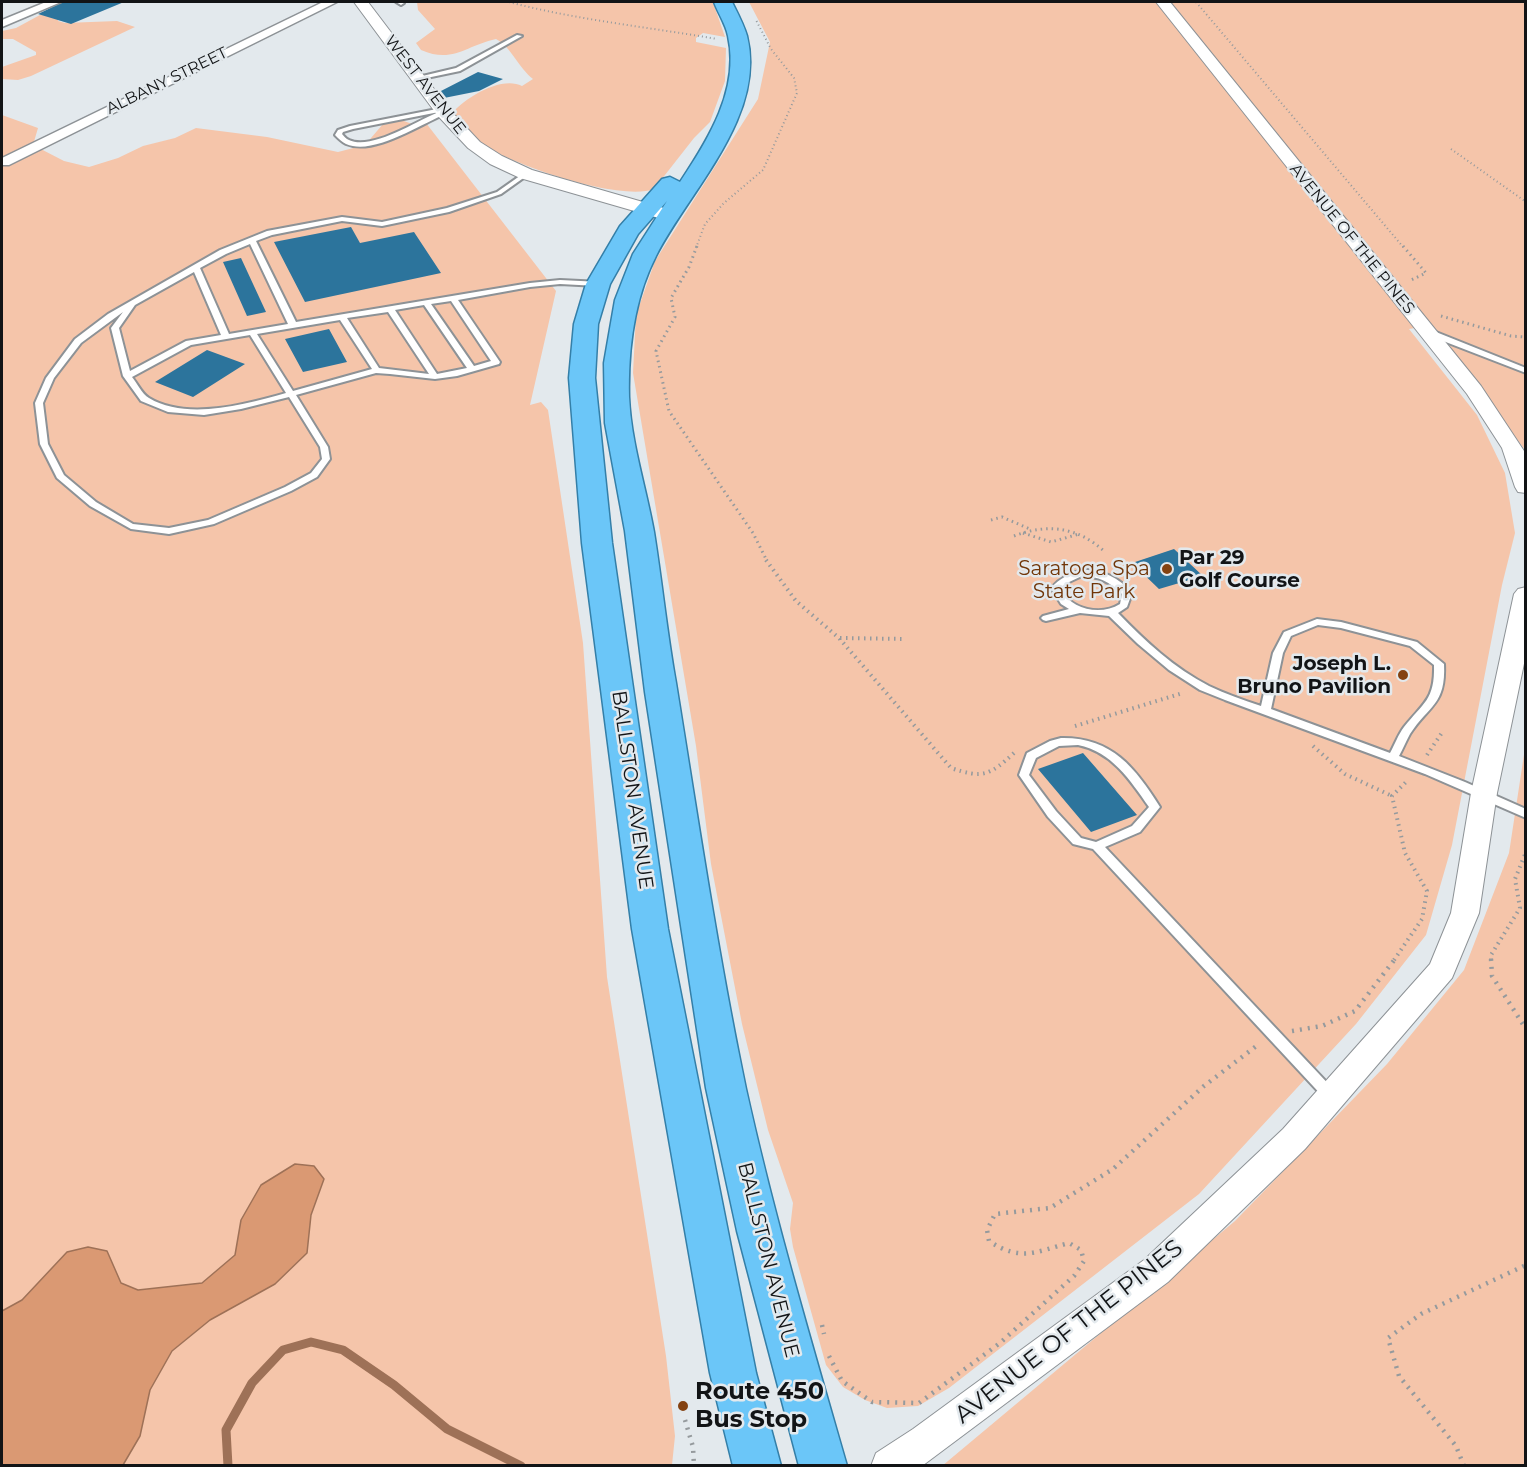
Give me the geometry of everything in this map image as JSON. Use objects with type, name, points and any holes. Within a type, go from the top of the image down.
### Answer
[{"type":"highway","name":"BALLSTON AVENUE","points":[[723,2],[740,39],[739,76],[734,105],[709,149],[685,167],[657,212],[643,257],[622,308],[615,386],[626,475],[640,533],[649,621],[726,1087],[777,1309],[823,1466]]},
{"type":"highway","name":"BALLSTON AVENUE","points":[[657,212],[628,231],[598,284],[586,324],[582,378],[597,543],[650,929],[733,1373],[757,1466]]},
{"type":"street","points":[[2,24],[55,2]]},
{"type":"street","name":"ALBANY STREET","points":[[4,162],[331,2]]},
{"type":"street","name":"WEST AVENUE","points":[[361,2],[443,112],[474,145],[496,160],[526,174],[657,212]]},
{"type":"street","name":"AVENUE OF THE PINES","points":[[1163,2],[1398,298],[1428,332],[1503,432],[1524,475],[1526,487]]},
{"type":"street","name":"AVENUE OF THE PINES","points":[[888,1466],[926,1442],[1156,1270],[1294,1139],[1442,970],[1465,913],[1484,793],[1526,594]]},
{"type":"lane","points":[[417,78],[458,70],[519,36]]},
{"type":"lane","points":[[443,112],[378,142],[356,146],[344,143],[338,135],[340,131],[352,127],[443,112]]},
{"type":"lane","points":[[252,332],[324,447],[326,459],[314,475],[288,489],[211,522],[169,531],[131,526],[93,504],[60,476],[44,444],[39,403],[50,378],[78,341],[111,316],[223,252],[270,233],[342,219],[382,224],[449,210],[499,193],[526,174]]},
{"type":"lane","points":[[252,240],[293,325]]},
{"type":"lane","points":[[196,267],[226,337]]},
{"type":"lane","points":[[128,376],[189,343],[426,302],[560,282],[598,284]]},
{"type":"lane","points":[[136,302],[115,328],[133,390],[149,403],[170,411],[196,414],[223,410],[377,371],[435,377],[496,362],[453,298]]},
{"type":"lane","points":[[426,302],[472,369]]},
{"type":"lane","points":[[390,309],[435,377]]},
{"type":"lane","points":[[342,317],[377,371]]},
{"type":"lane","points":[[1428,332],[1526,371]]},
{"type":"lane","points":[[1504,362],[1526,363]]},
{"type":"lane","points":[[1080,610],[1059,598],[1056,588],[1064,578],[1073,573],[1088,573],[1104,576],[1118,584],[1126,593],[1124,605],[1112,614]]},
{"type":"lane","points":[[1046,618],[1080,610],[1112,614],[1133,635],[1195,683],[1224,697],[1394,757],[1484,793],[1526,814]]},
{"type":"lane","points":[[1265,711],[1278,653],[1287,634],[1317,622],[1376,632],[1413,644],[1439,664],[1441,682],[1434,702],[1406,733],[1394,757]]},
{"type":"lane","points":[[1097,846],[1136,829],[1155,807],[1123,764],[1089,741],[1059,742],[1031,756],[1024,775],[1052,813],[1077,841],[1097,846],[1331,1096]]},
{"type":"path","points":[[509,2],[562,16],[627,23],[720,39]]},
{"type":"path","points":[[1196,2],[1426,273],[1404,283],[1410,290]]},
{"type":"path","points":[[750,10],[771,49],[794,78],[797,93],[763,170],[724,203],[705,224],[689,267],[671,298],[675,316],[656,351],[669,411],[753,533],[769,566],[796,601],[839,638],[951,768],[972,776],[983,775],[1000,768],[1021,749]]},
{"type":"path","points":[[1451,149],[1526,202]]},
{"type":"path","points":[[1436,314],[1511,336],[1526,337]]},
{"type":"path","points":[[991,520],[1002,517],[1030,529]]},
{"type":"path","points":[[1014,536],[1030,529],[1054,527],[1079,534],[1095,542],[1105,552]]},
{"type":"path","points":[[1022,532],[1047,543],[1066,542],[1079,534]]},
{"type":"path","points":[[839,638],[905,639]]},
{"type":"path","points":[[1066,729],[1192,690]]},
{"type":"path","points":[[1426,758],[1443,730]]},
{"type":"path","points":[[1309,743],[1345,774],[1392,796]]},
{"type":"path","points":[[1392,796],[1412,775]]},
{"type":"path","points":[[1289,1033],[1322,1026],[1355,1011],[1400,954],[1422,919],[1427,891],[1406,854],[1392,796]]},
{"type":"path","points":[[1526,852],[1520,860],[1515,879],[1520,909],[1491,955],[1492,976],[1526,1029]]},
{"type":"path","points":[[828,1353],[842,1381],[872,1402],[919,1403],[1000,1343],[1074,1276],[1084,1261],[1081,1250],[1068,1244],[1027,1256],[1005,1253],[989,1241],[987,1230],[995,1214],[1050,1208],[1113,1169],[1204,1086],[1252,1047],[1266,1042]]},
{"type":"path","points":[[1464,1466],[1456,1446],[1399,1377],[1388,1338],[1421,1314],[1526,1265]]},
{"type":"path","points":[[822,1325],[826,1344]]},
{"type":"path","points":[[685,1420],[693,1447],[694,1466]]},
{"type":"green space","points":[[417,2],[713,2],[725,37],[703,33],[696,38],[696,42],[726,48],[725,81],[710,122],[694,138],[654,189],[638,192],[591,186],[537,170],[492,150],[474,138],[450,116],[463,103],[483,90],[513,83],[522,86],[533,79],[506,47],[496,39],[451,54],[432,54],[421,50],[416,43],[435,29],[418,10]]},
{"type":"green space","name":"Saratoga Spa State Park","points":[[749,2],[1525,2],[1525,450],[1432,325],[1409,329],[1477,415],[1505,473],[1515,533],[1502,585],[1452,845],[1426,935],[1356,1024],[1199,1194],[949,1388],[918,1406],[887,1408],[865,1400],[843,1387],[826,1365],[793,1247],[790,1229],[793,1203],[768,1130],[742,1024],[711,864],[696,746],[633,373],[636,315],[655,261],[758,99],[770,42]]},
{"type":"green space","points":[[51,9],[57,11],[58,21],[65,23],[117,21],[135,27],[31,76],[18,80],[2,79],[2,67],[36,55],[36,52],[13,39],[2,39],[2,31],[16,28]]},
{"type":"green space","points":[[2,115],[38,128],[33,145],[64,161],[89,167],[118,158],[143,146],[175,138],[196,128],[267,137],[338,152],[365,145],[383,124],[391,120],[401,120],[415,125],[426,123],[556,291],[530,405],[541,402],[548,410],[583,643],[607,977],[666,1356],[675,1436],[672,1465],[123,1465],[140,1436],[150,1390],[172,1351],[210,1320],[275,1284],[307,1253],[311,1215],[319,1193],[241,1220],[235,1255],[202,1283],[138,1290],[121,1283],[107,1251],[67,1252],[22,1300],[2,1311]]},
{"type":"green space","points":[[1525,748],[1525,1465],[942,1466],[1235,1221],[1387,1064],[1464,970],[1509,853]]},
{"type":"shaded area","points":[[295,1164],[314,1166],[324,1179],[311,1215],[307,1253],[275,1284],[210,1320],[172,1351],[150,1390],[140,1436],[123,1465],[2,1465],[2,1311],[22,1300],[67,1252],[88,1247],[107,1251],[121,1283],[138,1290],[202,1283],[235,1255],[241,1220],[261,1185]]},
{"type":"building","points":[[63,2],[124,2],[71,24],[38,14]]},
{"type":"building","points":[[478,72],[503,79],[479,91],[444,98],[439,92]]},
{"type":"building","points":[[351,227],[360,243],[414,232],[441,273],[305,302],[274,242]]},
{"type":"building","points":[[241,258],[266,312],[247,316],[223,262]]},
{"type":"building","points":[[329,329],[347,362],[303,372],[285,339]]},
{"type":"building","points":[[207,350],[245,364],[193,397],[155,382]]},
{"type":"building","name":"Par 29 Golf Course","points":[[1174,549],[1203,576],[1159,589],[1132,563]]},
{"type":"building","points":[[1083,753],[1137,815],[1091,832],[1038,769]]},
{"type":"waterway","points":[[228,1466],[226,1430],[252,1383],[283,1350],[311,1342],[343,1350],[394,1385],[447,1429],[521,1466]]},
{"type":"place","name":"Par 29 Golf Course","points":[[1167,569]]},
{"type":"place","name":"Joseph L. Bruno Pavilion","points":[[1403,675]]},
{"type":"place","name":"Route 450 Bus Stop","points":[[683,1406]]}]
